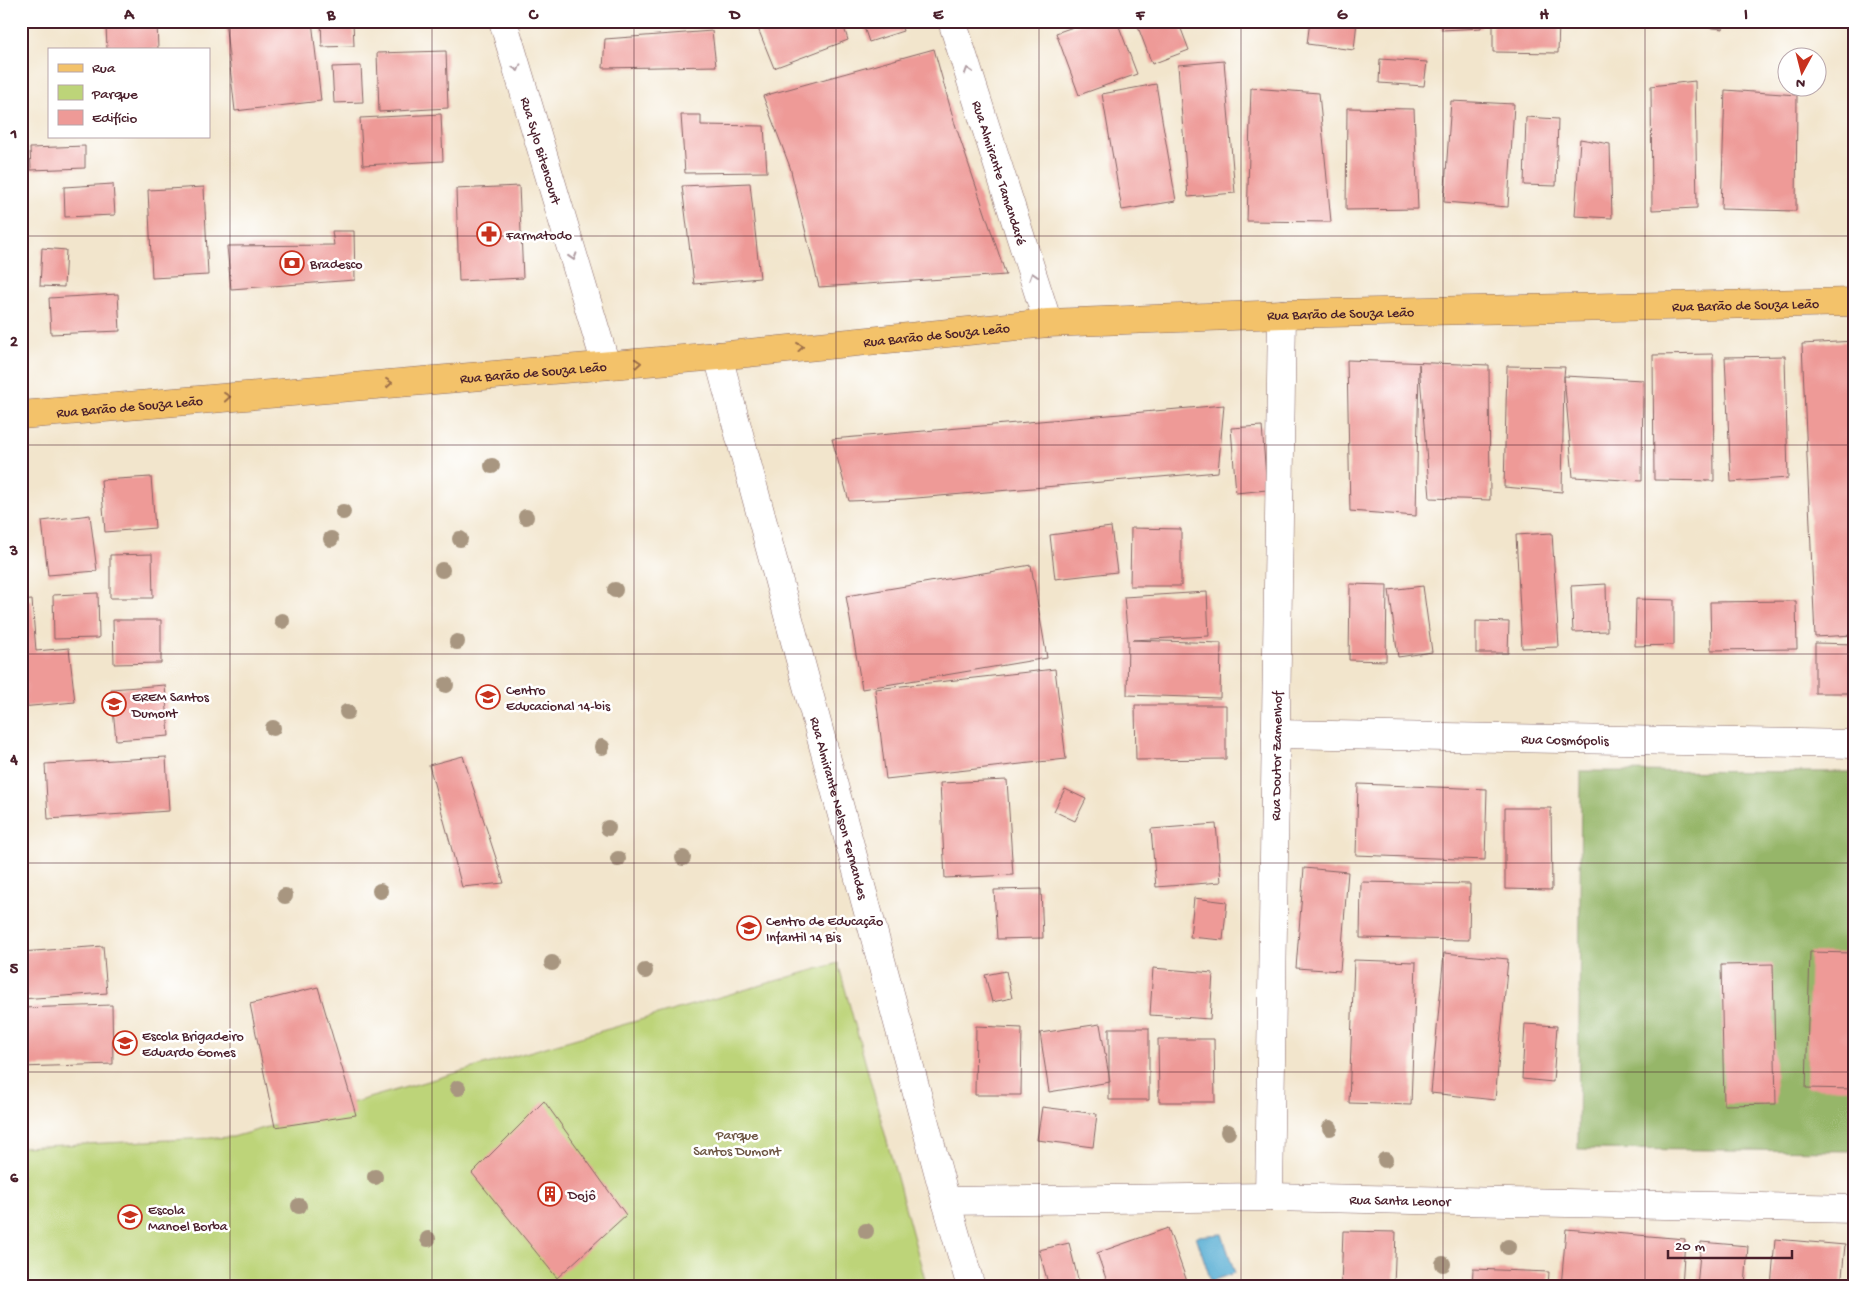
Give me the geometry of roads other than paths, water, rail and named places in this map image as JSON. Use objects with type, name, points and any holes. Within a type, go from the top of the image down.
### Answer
[{"type":"main road","name":"Rua Barão de Souza Leão","points":[[21,415],[718,356],[1048,323],[1282,314],[1854,302]]},
{"type":"street","name":"Rua Sylo Bitencourt","points":[[503,21],[606,365]]},
{"type":"street","name":"Rua Almirante Tamandaré","points":[[952,21],[1048,323]]},
{"type":"street","name":"Rua Doutor Zamenhof","points":[[1270,1196],[1282,314]]},
{"type":"street","name":"Rua Almirante Nelson Fernandes","points":[[718,356],[946,1201],[971,1287]]},
{"type":"street","name":"Rua Cosmópolis","points":[[1275,734],[1854,744]]},
{"type":"street","name":"Rua Santa Leonor","points":[[946,1201],[1270,1196],[1854,1209]]},
{"type":"water","points":[[1222,1234],[1235,1273],[1211,1281],[1196,1236]]},
{"type":"place","name":"Farmatodo","points":[[489,234]]},
{"type":"place","name":"Bradesco","points":[[292,263]]},
{"type":"place","name":"Centro Educacional 14-bis","points":[[488,697]]},
{"type":"place","name":"EREM Santos Dumont","points":[[114,704]]},
{"type":"place","name":"Centro de Educação Infantil 14 Bis","points":[[749,928]]},
{"type":"place","name":"Escola Brigadeiro Eduardo Gomes","points":[[125,1043]]},
{"type":"place","name":"Dojô","points":[[550,1194]]},
{"type":"place","name":"Escola Manoel Borba","points":[[130,1217]]},
{"type":"park label","name":"Parque Santos Dumont","points":[[737,1142]]}]
